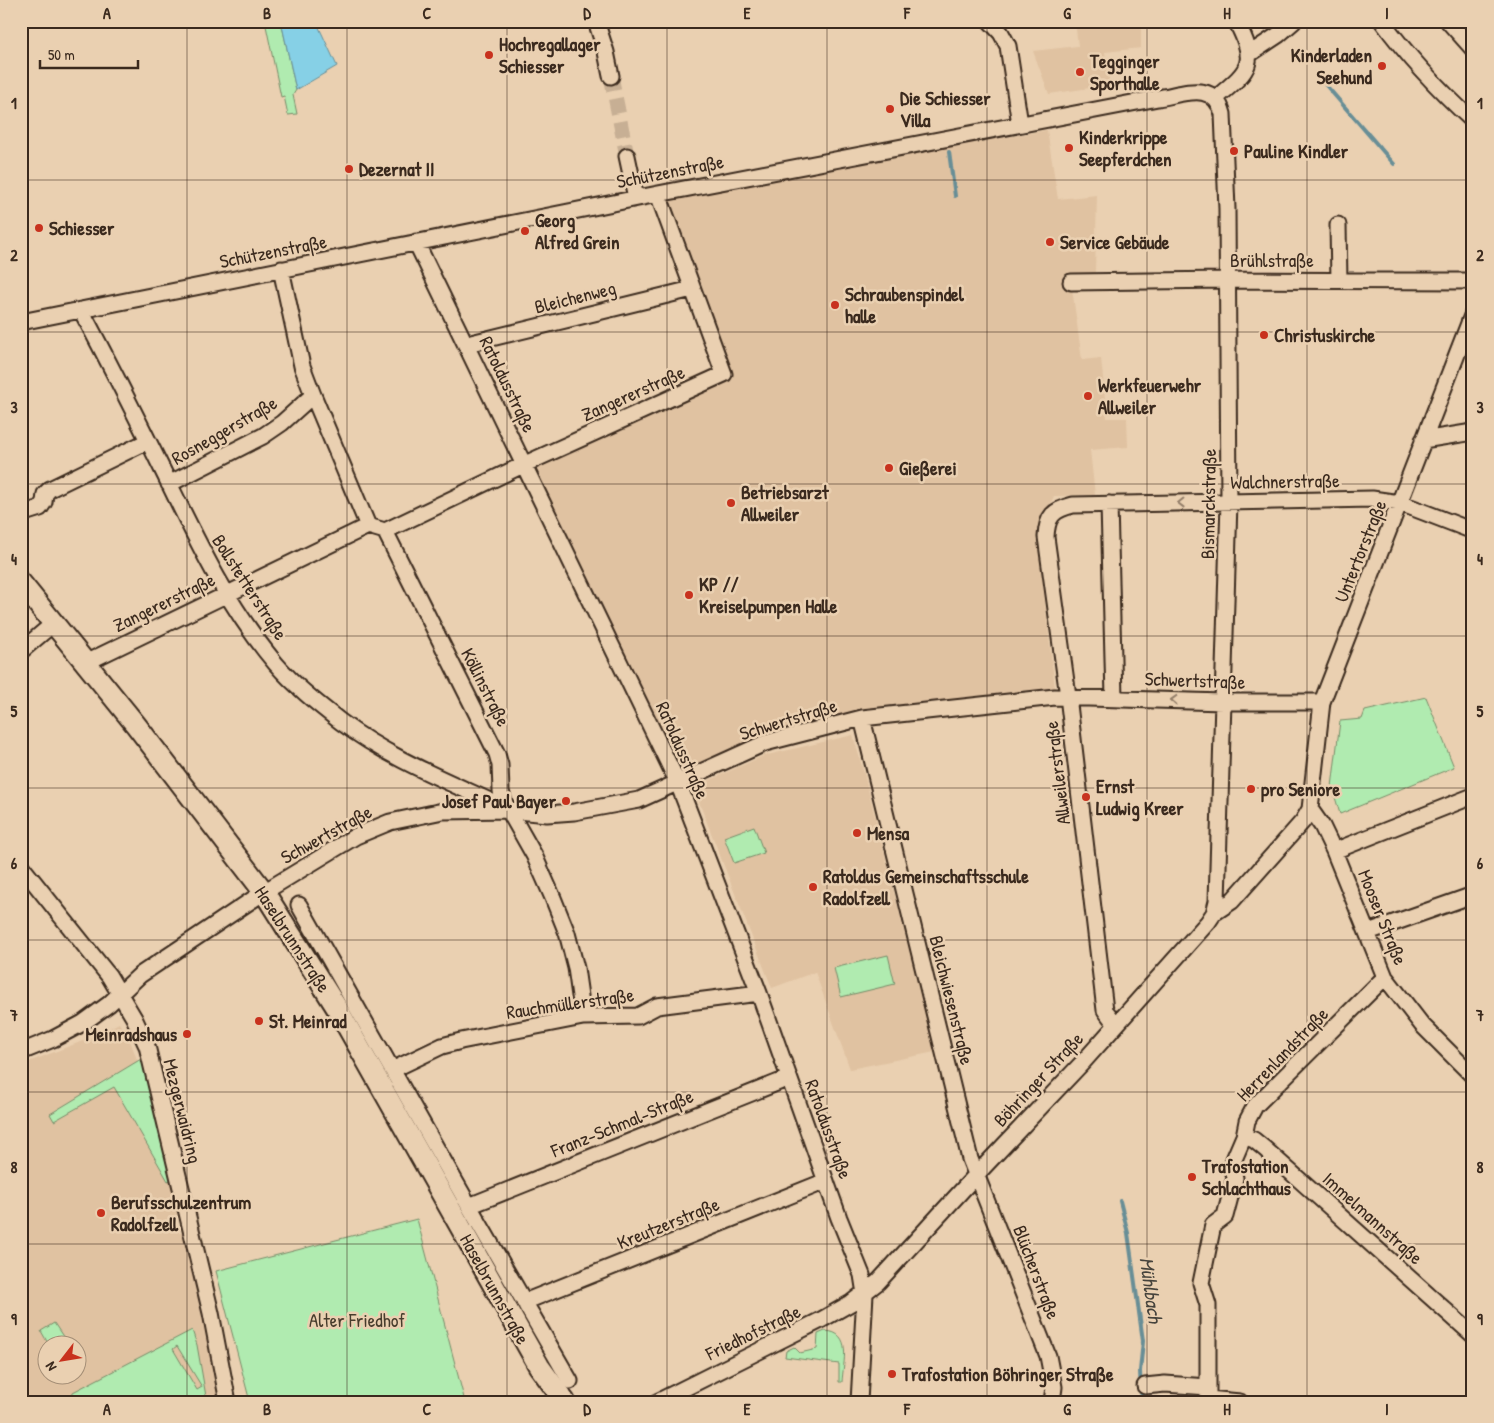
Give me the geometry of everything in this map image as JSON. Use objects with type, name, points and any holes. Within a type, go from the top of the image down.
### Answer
[{"type":"main road","name":"Haselbrunnstraße","points":[[21,583],[136,725],[264,892],[337,1008],[530,1352],[565,1402]]},
{"type":"street","points":[[596,21],[611,76]]},
{"type":"street","points":[[990,21],[1001,33],[1008,46],[1020,124]]},
{"type":"street","points":[[1216,98],[1247,69],[1246,41],[1236,21]]},
{"type":"street","points":[[1248,56],[1294,21]]},
{"type":"street","points":[[1382,21],[1406,54],[1441,92],[1473,121]]},
{"type":"street","points":[[1453,23],[1473,49]]},
{"type":"street","name":"Schützenstraße","points":[[21,322],[636,198],[1020,124],[1198,91],[1210,94],[1216,98]]},
{"type":"street","name":"Bismarckstraße","points":[[1214,913],[1217,900],[1229,502],[1227,209],[1223,114],[1220,103],[1216,98]]},
{"type":"street","points":[[628,156],[636,198]]},
{"type":"street","name":"Zangererstraße","points":[[385,531],[525,464],[724,374],[658,194]]},
{"type":"street","points":[[1338,225],[1339,281]]},
{"type":"street","name":"Ratoldusstraße","points":[[416,242],[678,783],[759,993],[826,1181],[862,1275],[864,1294]]},
{"type":"street","points":[[281,269],[302,366],[313,394],[368,526],[385,531]]},
{"type":"street","name":"Brühlstraße","points":[[1071,282],[1227,280],[1473,281]]},
{"type":"street","name":"Bleichenweg","points":[[467,344],[692,289]]},
{"type":"street","name":"Bollstetterstraße","points":[[81,310],[225,594],[246,625],[278,665],[318,703],[343,723],[400,758],[509,810]]},
{"type":"street","name":"Untertorstraße","points":[[1310,810],[1322,702],[1473,313]]},
{"type":"street","name":"Rosneggerstraße","points":[[169,484],[263,436],[282,423],[313,394]]},
{"type":"street","points":[[1423,440],[1473,432]]},
{"type":"street","points":[[21,514],[40,508],[47,491],[148,441]]},
{"type":"street","name":"Walchnerstraße","points":[[1053,514],[1059,509],[1073,505],[1372,499],[1400,502],[1473,530]]},
{"type":"street","points":[[1109,504],[1114,698]]},
{"type":"street","name":"Allweilerstraße","points":[[1053,514],[1046,524],[1046,537],[1068,696],[1105,1010],[1116,1025]]},
{"type":"street","name":"Zangererstraße","points":[[85,663],[368,526]]},
{"type":"street","name":"Köllinstraße","points":[[385,531],[497,754],[502,774],[501,791],[554,898],[567,933],[576,968],[583,1017]]},
{"type":"street","points":[[21,651],[54,623]]},
{"type":"street","name":"Schwertstraße","points":[[21,1052],[53,1039],[83,1023],[109,1004],[144,972],[264,892],[356,836],[390,822],[443,810],[509,810],[547,814],[593,810],[639,800],[765,743],[862,718],[1068,696],[1223,702],[1322,702]]},
{"type":"street","name":"Bleichwiesenstraße","points":[[862,718],[970,1159],[977,1174]]},
{"type":"street","points":[[1334,850],[1473,796]]},
{"type":"street","name":"Böhringer Straße","points":[[864,1294],[901,1259],[977,1174],[1079,1067],[1214,913],[1232,901],[1303,821],[1310,810]]},
{"type":"street","name":"Mooser Straße","points":[[1310,810],[1322,826],[1334,850],[1385,977],[1422,1025],[1473,1076]]},
{"type":"street","name":"Mezgerwaidring","points":[[21,866],[109,976],[120,992],[147,1046],[212,1322],[228,1402]]},
{"type":"street","points":[[1368,932],[1473,895]]},
{"type":"street","name":"Haselbrunnstraße","points":[[299,905],[570,1381]]},
{"type":"street","name":"Herrenlandstraße","points":[[1208,1396],[1208,1305],[1201,1283],[1213,1225],[1225,1216],[1235,1178],[1232,1164],[1244,1136],[1247,1121],[1255,1106],[1385,977]]},
{"type":"street","name":"Rauchmüllerstraße","points":[[392,1070],[448,1044],[583,1017],[638,1016],[657,1006],[759,993]]},
{"type":"street","name":"Franz-Schmal-Straße","points":[[469,1206],[789,1078]]},
{"type":"street","name":"Immelmannstraße","points":[[1244,1136],[1266,1148],[1473,1335]]},
{"type":"street","name":"Blücherstraße","points":[[977,1174],[1048,1356],[1053,1394]]},
{"type":"street","name":"Kreutzerstraße","points":[[524,1302],[826,1181]]},
{"type":"street","points":[[859,1402],[864,1294]]},
{"type":"street","name":"Friedhofstraße","points":[[657,1402],[821,1320],[864,1294]]},
{"type":"street","points":[[1145,1386],[1165,1384],[1208,1396],[1240,1402]]},
{"type":"shaded area","points":[[1075,21],[1141,21],[1141,48],[1105,52],[1110,85],[1049,94],[1033,51],[1078,46]]},
{"type":"shaded area","points":[[1047,130],[1058,199],[1097,195],[1095,273],[1070,274],[1082,360],[1101,358],[1107,418],[1127,418],[1128,447],[1090,450],[1095,495],[1054,496],[1037,532],[1055,688],[865,712],[684,772],[529,465],[728,376],[666,198]]},
{"type":"shaded area","name":"Ratoldus Gemeinschaftsschule Radolfzell","points":[[853,735],[935,1052],[850,1069],[815,972],[772,988],[699,802],[703,797],[703,783],[763,756]]},
{"type":"shaded area","name":"Berufsschulzentrum Radolfzell","points":[[119,1023],[131,1043],[160,1125],[187,1212],[175,1215],[179,1233],[191,1231],[228,1402],[21,1402],[21,1065],[93,1037]]},
{"type":"green space","points":[[265,21],[281,21],[296,90],[293,95],[297,114],[288,115],[284,96],[281,97]]},
{"type":"green space","points":[[1426,697],[1454,767],[1340,814],[1332,787],[1340,721],[1362,719],[1365,711]]},
{"type":"green space","points":[[754,826],[764,853],[734,863],[724,837]]},
{"type":"green space","points":[[888,955],[895,984],[841,997],[834,968]]},
{"type":"green space","points":[[146,1056],[176,1178],[168,1181],[114,1087],[54,1121],[50,1114]]},
{"type":"green space","name":"Alter Friedhof","points":[[417,1219],[465,1402],[250,1402],[216,1271]]},
{"type":"green space","points":[[54,1323],[63,1336],[44,1336],[41,1331]]},
{"type":"green space","points":[[192,1330],[197,1345],[207,1402],[71,1402],[73,1392],[88,1386],[88,1384]],"holes":[[[177,1346],[202,1387],[197,1390],[173,1349]]]},
{"type":"green space","points":[[825,1331],[834,1333],[843,1342],[842,1382],[839,1382],[839,1364],[785,1357],[786,1351],[794,1347],[800,1353],[817,1349],[818,1334]]},
{"type":"water","points":[[281,21],[316,21],[337,66],[296,90]]},
{"type":"waterway","points":[[1318,76],[1394,164]]},
{"type":"waterway","name":"Mühlbach","points":[[949,152],[955,196]]},
{"type":"waterway","name":"Mühlbach","points":[[1120,1201],[1128,1233],[1143,1341],[1140,1371],[1141,1393],[1145,1402]]},
{"type":"tunnel","points":[[611,76],[627,156]]},
{"type":"place","name":"Hochregallager Schiesser","points":[[489,55]]},
{"type":"place","name":"Kinderladen Seehund","points":[[1382,66]]},
{"type":"place","name":"Tegginger Sporthalle","points":[[1080,72]]},
{"type":"place","name":"Die Schiesser Villa","points":[[890,109]]},
{"type":"place","name":"Kinderkrippe Seepferdchen","points":[[1069,148]]},
{"type":"place","name":"Pauline Kindler","points":[[1234,151]]},
{"type":"place","name":"Dezernat II","points":[[349,169]]},
{"type":"place","name":"Schiesser","points":[[39,228]]},
{"type":"place","name":"Georg Alfred Grein","points":[[525,231]]},
{"type":"place","name":"Service Gebäude","points":[[1050,242]]},
{"type":"place","name":"Schraubenspindel halle","points":[[835,305]]},
{"type":"place","name":"Christuskirche","points":[[1264,335]]},
{"type":"place","name":"Werkfeuerwehr Allweiler","points":[[1088,396]]},
{"type":"place","name":"Gießerei","points":[[889,468]]},
{"type":"place","name":"Betriebsarzt Allweiler","points":[[731,503]]},
{"type":"place","name":"KP // Kreiselpumpen Halle","points":[[689,595]]},
{"type":"place","name":"pro Seniore","points":[[1251,789]]},
{"type":"place","name":"Ernst Ludwig Kreer","points":[[1086,797]]},
{"type":"place","name":"Josef Paul Bayer","points":[[566,801]]},
{"type":"place","name":"Mensa","points":[[857,833]]},
{"type":"place","name":"Ratoldus Gemeinschaftsschule Radolfzell","points":[[813,887]]},
{"type":"place","name":"St. Meinrad","points":[[259,1021]]},
{"type":"place","name":"Meinradshaus","points":[[187,1034]]},
{"type":"place","name":"Trafostation Schlachthaus","points":[[1192,1177]]},
{"type":"place","name":"Berufsschulzentrum Radolfzell","points":[[101,1213]]},
{"type":"place","name":"Trafostation Böhringer Straße","points":[[892,1374]]}]
